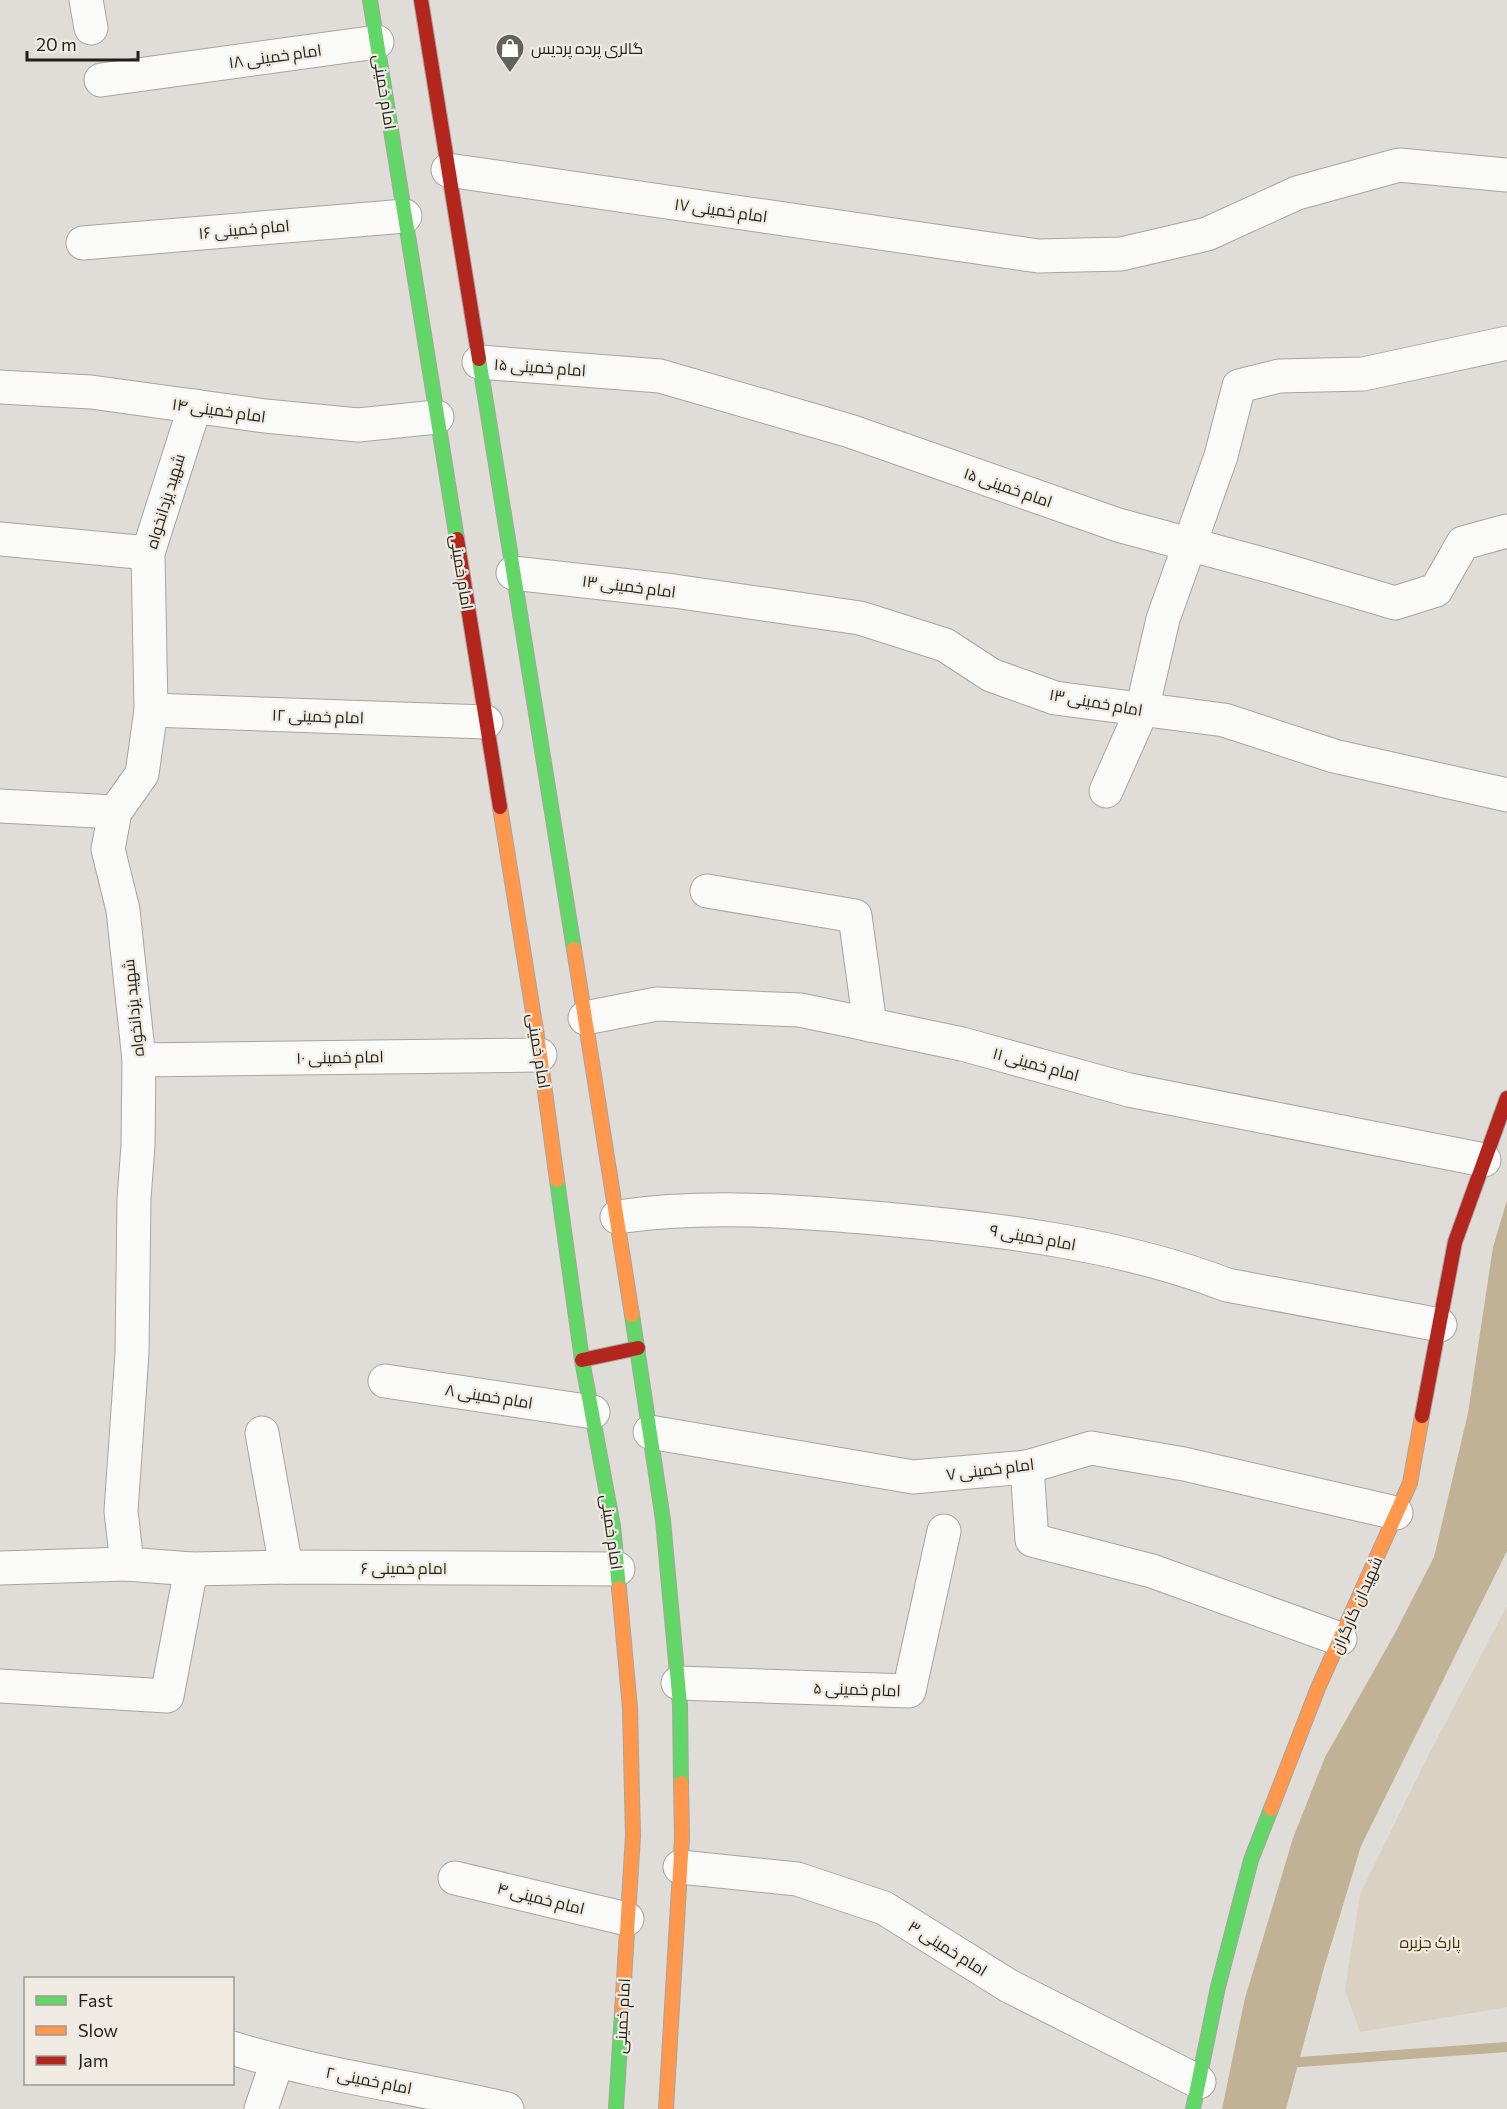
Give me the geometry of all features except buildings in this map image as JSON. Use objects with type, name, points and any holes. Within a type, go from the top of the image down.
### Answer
[{"type":"main road","name":"امام خمینی","points":[[370,0],[540,1055],[582,1360],[613,1526],[630,1708],[633,1836],[616,2109]]},
{"type":"main road","points":[[421,0],[638,1348],[663,1520],[678,1683],[681,1777],[680,1867],[666,2109]]},
{"type":"main road","name":"شهیدان کارگران","points":[[1196,2096],[1218,1987],[1251,1860],[1318,1688],[1410,1483],[1455,1242],[1507,1098]]},
{"type":"main road","points":[[582,1360],[638,1348]]},
{"type":"street","name":"امام خمینی ۱۸","points":[[101,80],[377,42]]},
{"type":"street","name":"امام خمینی ۱۷","points":[[448,170],[1038,256],[1121,254],[1207,234],[1297,193],[1399,165],[1507,175]]},
{"type":"street","name":"امام خمینی ۱۶","points":[[83,243],[405,216]]},
{"type":"street","points":[[1107,791],[1142,710],[1163,619],[1221,456],[1239,386],[1279,376],[1363,374],[1507,343]]},
{"type":"street","name":"امام خمینی ۱۵","points":[[479,362],[660,376],[850,431],[1118,525],[1395,603],[1436,590],[1463,543],[1507,531]]},
{"type":"street","name":"امام خمینی ۱۴","points":[[0,387],[91,392],[265,416],[358,425],[437,417]]},
{"type":"street","name":"شهید یزدانخواه","points":[[127,1564],[121,1511],[132,1353],[139,1060],[123,910],[108,849],[115,812],[142,774],[151,710],[148,553],[195,406]]},
{"type":"street","points":[[0,539],[148,553]]},
{"type":"street","name":"امام خمینی ۱۳","points":[[513,573],[674,591],[860,618],[945,645],[992,675],[1055,698],[1224,720],[1334,756],[1507,795]]},
{"type":"street","name":"امام خمینی ۱۲","points":[[151,710],[486,722]]},
{"type":"street","points":[[0,806],[115,812]]},
{"type":"street","points":[[707,891],[855,916],[870,1025]]},
{"type":"street","name":"امام خمینی ۱۱","points":[[585,1018],[657,1004],[800,1010],[962,1044],[1129,1089],[1484,1160]]},
{"type":"street","name":"امام خمینی ۱۰","points":[[139,1060],[540,1055]]},
{"type":"street","name":"امام خمینی ۹","points":[[617,1217],[650,1212],[724,1209],[838,1215],[977,1227],[1091,1247],[1194,1272],[1227,1285],[1440,1324]]},
{"type":"street","name":"امام خمینی ۸","points":[[385,1381],[593,1412]]},
{"type":"street","points":[[262,1432],[286,1567]]},
{"type":"street","name":"امام خمینی ۷","points":[[650,1432],[913,1477],[1027,1467],[1091,1448],[1184,1464],[1396,1513]]},
{"type":"street","points":[[1027,1467],[1032,1540],[1152,1571],[1340,1640]]},
{"type":"street","name":"امام خمینی ۵","points":[[678,1683],[909,1691],[944,1530]]},
{"type":"street","points":[[0,1568],[127,1564],[191,1569],[166,1696],[0,1686]]},
{"type":"street","name":"امام خمینی ۶","points":[[191,1569],[286,1567],[618,1569]]},
{"type":"street","name":"امام خمینی ۳","points":[[680,1867],[797,1879],[884,1908],[1009,1986],[1196,2096]]},
{"type":"street","name":"امام خمینی ۴","points":[[455,1878],[627,1919]]},
{"type":"street","name":"امام خمینی ۲","points":[[234,2049],[424,2100],[507,2109]]},
{"type":"street","points":[[261,2109],[277,2062]]},
{"type":"green space","name":"پارک جزیره","points":[[1507,1606],[1507,2007],[1360,2032],[1345,1990],[1360,1894],[1428,1756]]},
{"type":"shaded area","points":[[1507,1200],[1507,1551],[1361,1846],[1324,1968],[1286,2109],[1222,2109],[1245,1998],[1293,1838],[1325,1757],[1394,1635],[1434,1557],[1468,1413],[1493,1247]]},
{"type":"waterway","points":[[1286,2063],[1507,2047]]},
{"type":"traffic: fast","points":[[370,0],[457,539]]},
{"type":"traffic: fast","points":[[479,359],[574,949]]},
{"type":"traffic: fast","points":[[557,1180],[582,1360],[613,1526],[619,1588]]},
{"type":"traffic: fast","points":[[632,1315],[663,1520],[680,1705],[681,1783]]},
{"type":"traffic: fast","points":[[1193,2109],[1218,1987],[1251,1860],[1271,1809]]},
{"type":"traffic: fast","points":[[616,2109],[622,2012]]},
{"type":"traffic: slow","points":[[500,807],[540,1055],[557,1180]]},
{"type":"traffic: slow","points":[[574,949],[632,1315]]},
{"type":"traffic: slow","points":[[1271,1809],[1318,1688],[1410,1483],[1422,1416]]},
{"type":"traffic: slow","points":[[619,1588],[630,1708],[633,1836],[622,2012]]},
{"type":"traffic: slow","points":[[666,2109],[682,1837],[681,1783]]},
{"type":"traffic: jam","points":[[421,0],[479,359]]},
{"type":"traffic: jam","points":[[457,539],[500,807]]},
{"type":"traffic: jam","points":[[1422,1416],[1455,1242],[1507,1098]]},
{"type":"traffic: jam","points":[[582,1360],[638,1348]]},
{"type":"place","name":"گالری پرده پردیس","points":[[510,74]]}]
